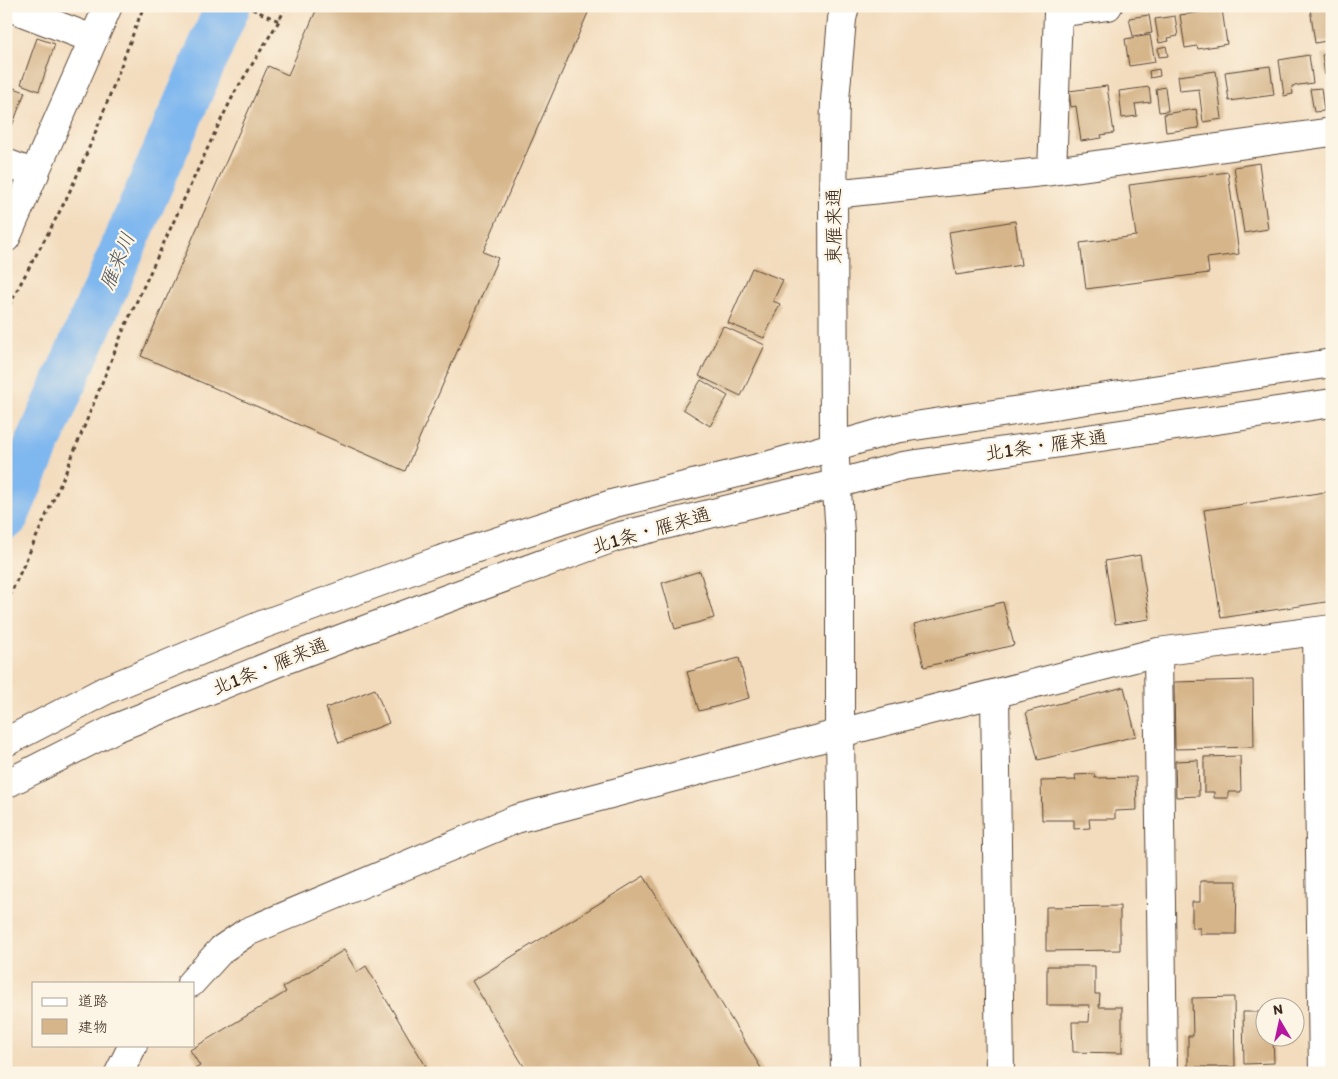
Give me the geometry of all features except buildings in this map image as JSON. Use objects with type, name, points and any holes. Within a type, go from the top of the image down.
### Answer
[{"type":"main road","points":[[6,6],[94,39]]},
{"type":"main road","points":[[6,238],[108,6]]},
{"type":"main road","name":"東雁来通","points":[[845,6],[842,19],[835,100],[833,194],[834,446],[840,535],[840,733],[845,1073]]},
{"type":"main road","points":[[1052,171],[1059,10],[1108,6]]},
{"type":"main road","points":[[833,194],[1052,171],[1332,132]]},
{"type":"main road","points":[[6,164],[35,174]]},
{"type":"main road","name":"北1条・雁来通","points":[[6,742],[108,689],[264,624],[440,560],[615,502],[770,465],[895,429],[1332,363]]},
{"type":"main road","name":"北1条・雁来通","points":[[6,784],[116,728],[274,664],[473,589],[616,538],[903,466],[1332,403]]},
{"type":"main road","points":[[192,982],[222,949],[247,932],[516,819],[840,733],[1158,652],[1325,630],[1327,938],[1323,1073]]},
{"type":"main road","points":[[1158,652],[1163,1073]]},
{"type":"main road","points":[[995,694],[1000,1073]]},
{"type":"main road","points":[[119,1073],[132,1046]]},
{"type":"path","points":[[6,312],[65,200],[88,148],[144,6]]},
{"type":"path","points":[[245,6],[279,21]]},
{"type":"path","points":[[6,604],[65,474],[123,331],[217,128],[286,6]]},
{"type":"waterway","name":"雁来川","points":[[6,517],[228,6]]}]
